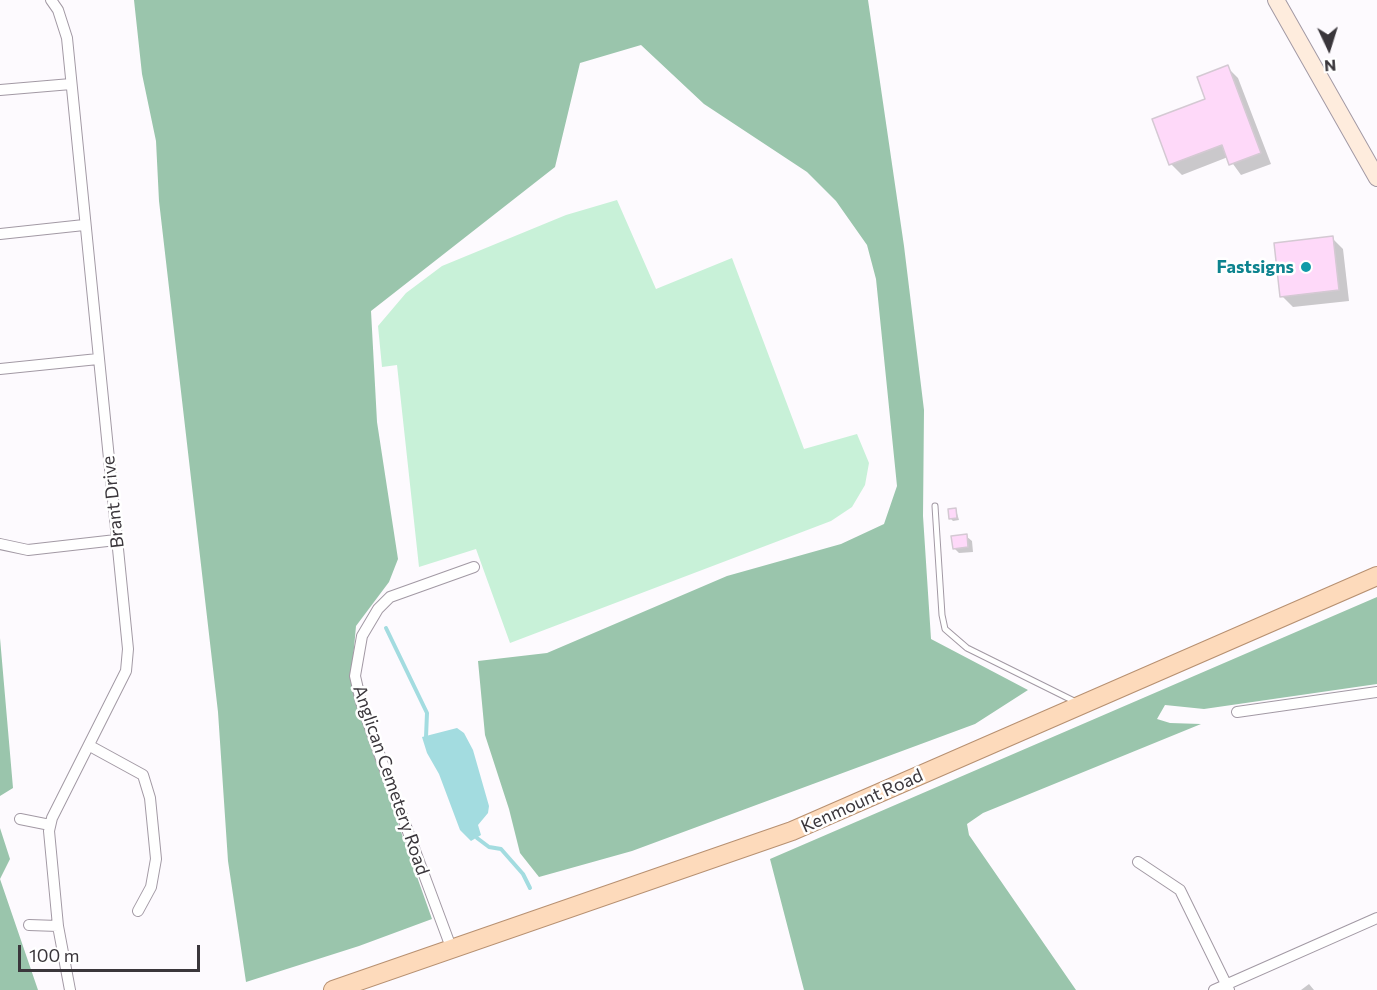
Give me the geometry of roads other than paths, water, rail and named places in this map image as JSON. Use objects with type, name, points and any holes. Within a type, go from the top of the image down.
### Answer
[{"type":"main road","points":[[1359,584],[1366,572],[1377,561]]},
{"type":"main road","name":"Kenmount Road","points":[[333,990],[792,831],[1377,576]]},
{"type":"street","name":"Brant Drive","points":[[51,0],[58,10],[67,38],[128,649],[126,672],[49,831],[58,926],[70,990]]},
{"type":"street","points":[[1276,0],[1377,178]]},
{"type":"street","points":[[0,90],[71,84]]},
{"type":"street","points":[[0,234],[84,225]]},
{"type":"street","points":[[0,369],[98,359]]},
{"type":"street","points":[[0,544],[28,550],[116,540]]},
{"type":"street","name":"Anglican Cemetery Road","points":[[453,950],[385,770],[361,702],[355,676],[357,654],[362,636],[378,609],[390,597],[474,567]]},
{"type":"street","points":[[1237,712],[1377,692]]},
{"type":"street","points":[[90,746],[143,775],[150,798],[156,859],[151,887],[138,911]]},
{"type":"street","points":[[20,819],[51,825]]},
{"type":"street","points":[[1138,862],[1180,890],[1228,987]]},
{"type":"street","points":[[1214,990],[1228,987],[1377,918]]},
{"type":"street","points":[[29,925],[58,926]]},
{"type":"lane","points":[[935,506],[942,615],[945,629],[967,648],[1081,705]]},
{"type":"water","points":[[457,728],[464,733],[473,750],[489,806],[488,813],[478,825],[481,835],[471,841],[460,830],[422,737]]},
{"type":"waterway","points":[[386,628],[427,713],[426,737]]},
{"type":"waterway","points":[[477,838],[489,847],[501,849],[523,874],[530,888]]},
{"type":"place","name":"Fastsigns","points":[[1306,267]]}]
